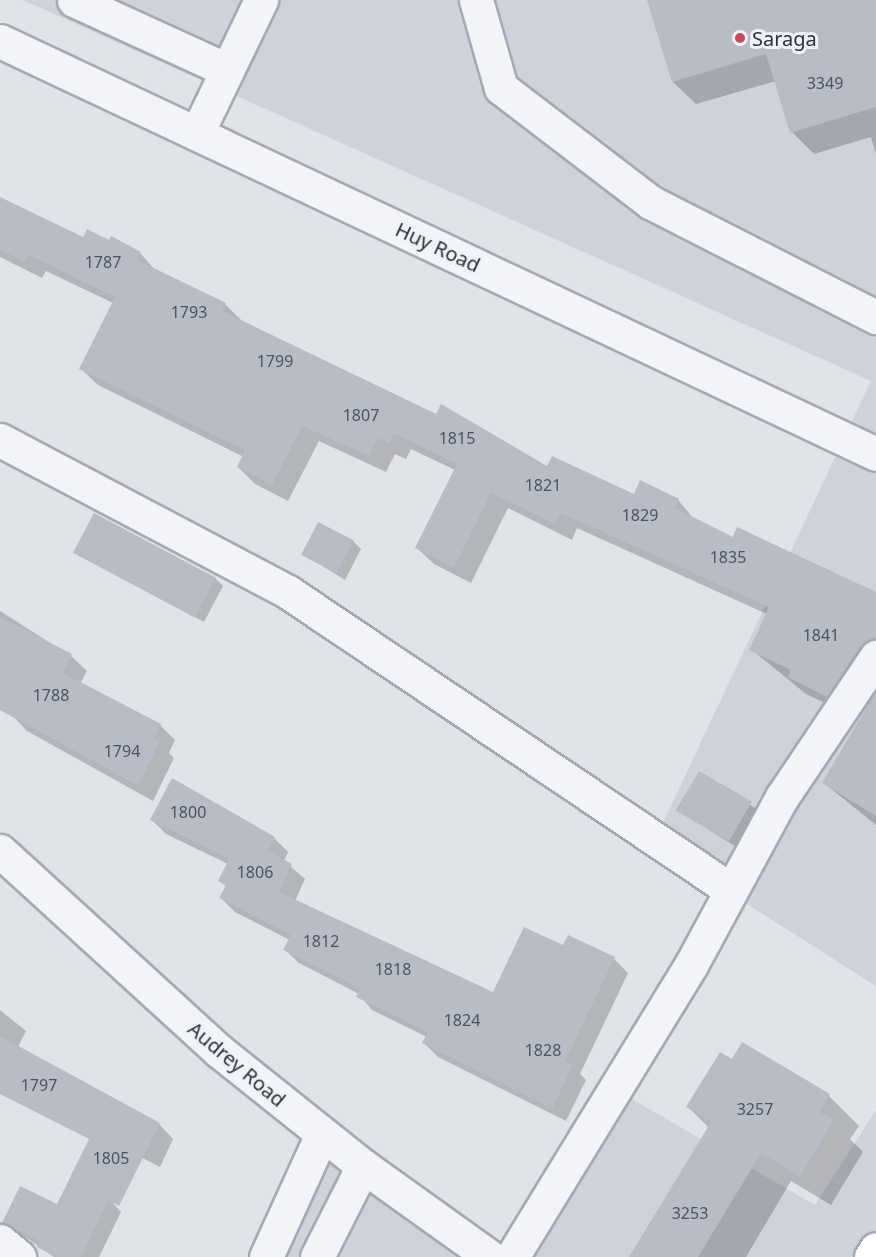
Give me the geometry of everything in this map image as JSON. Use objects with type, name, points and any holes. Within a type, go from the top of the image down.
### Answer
[{"type":"main road","points":[[871,1257],[876,1249]]},
{"type":"street","points":[[74,0],[227,70]]},
{"type":"street","points":[[197,133],[261,0]]},
{"type":"street","points":[[476,0],[501,88],[650,202],[876,317]]},
{"type":"street","name":"Huy Road","points":[[0,41],[876,454]]},
{"type":"street","points":[[0,440],[288,592],[731,890]]},
{"type":"street","points":[[512,1257],[691,965],[782,796],[876,657]]},
{"type":"street","name":"Audrey Road","points":[[0,852],[219,1051],[363,1166],[490,1257]]},
{"type":"street","points":[[266,1257],[322,1134]]},
{"type":"street","points":[[317,1257],[363,1166]]},
{"type":"street","points":[[0,1241],[19,1257]]},
{"type":"shaded area","points":[[23,0],[876,0],[876,986],[653,844],[871,381]]},
{"type":"shaded area","points":[[618,1091],[815,1205],[876,1110],[876,1257],[256,1257],[318,1128],[503,1254]]},
{"type":"building","points":[[647,0],[876,0],[876,107],[790,133],[766,54],[672,82]]},
{"type":"building","points":[[0,197],[83,237],[87,229],[109,240],[111,236],[141,252],[137,260],[226,303],[222,311],[436,414],[441,404],[547,466],[552,456],[634,494],[640,480],[679,499],[675,508],[733,537],[737,527],[876,592],[876,638],[860,647],[827,697],[788,677],[791,670],[749,650],[769,607],[561,513],[555,524],[491,493],[454,568],[415,548],[457,464],[394,433],[389,444],[378,438],[369,456],[302,426],[272,485],[237,467],[245,450],[79,369],[115,297],[29,255],[25,262],[0,250]]},
{"type":"building","points":[[94,513],[216,578],[195,618],[73,553]]},
{"type":"building","points":[[318,522],[354,540],[337,573],[301,555]]},
{"type":"building","points":[[0,617],[72,654],[63,673],[161,724],[154,738],[160,741],[138,786],[0,710]]},
{"type":"building","points":[[876,691],[876,816],[822,783]]},
{"type":"building","points":[[699,771],[752,802],[729,841],[676,811]]},
{"type":"building","points":[[172,778],[275,837],[268,851],[292,864],[279,892],[493,992],[524,927],[563,945],[568,935],[615,957],[565,1061],[573,1064],[552,1109],[422,1043],[428,1032],[356,997],[360,989],[283,950],[291,935],[219,898],[226,885],[218,881],[229,859],[150,820]]},
{"type":"building","points":[[0,1036],[160,1123],[119,1206],[108,1200],[81,1257],[57,1257],[37,1247],[40,1241],[2,1223],[20,1186],[57,1204],[89,1139],[0,1094]]},
{"type":"building","points":[[742,1042],[830,1094],[819,1112],[834,1120],[800,1176],[761,1153],[698,1257],[629,1257],[711,1122],[686,1107],[720,1052],[732,1059]]},
{"type":"place","name":"Saraga","points":[[740,38]]}]
